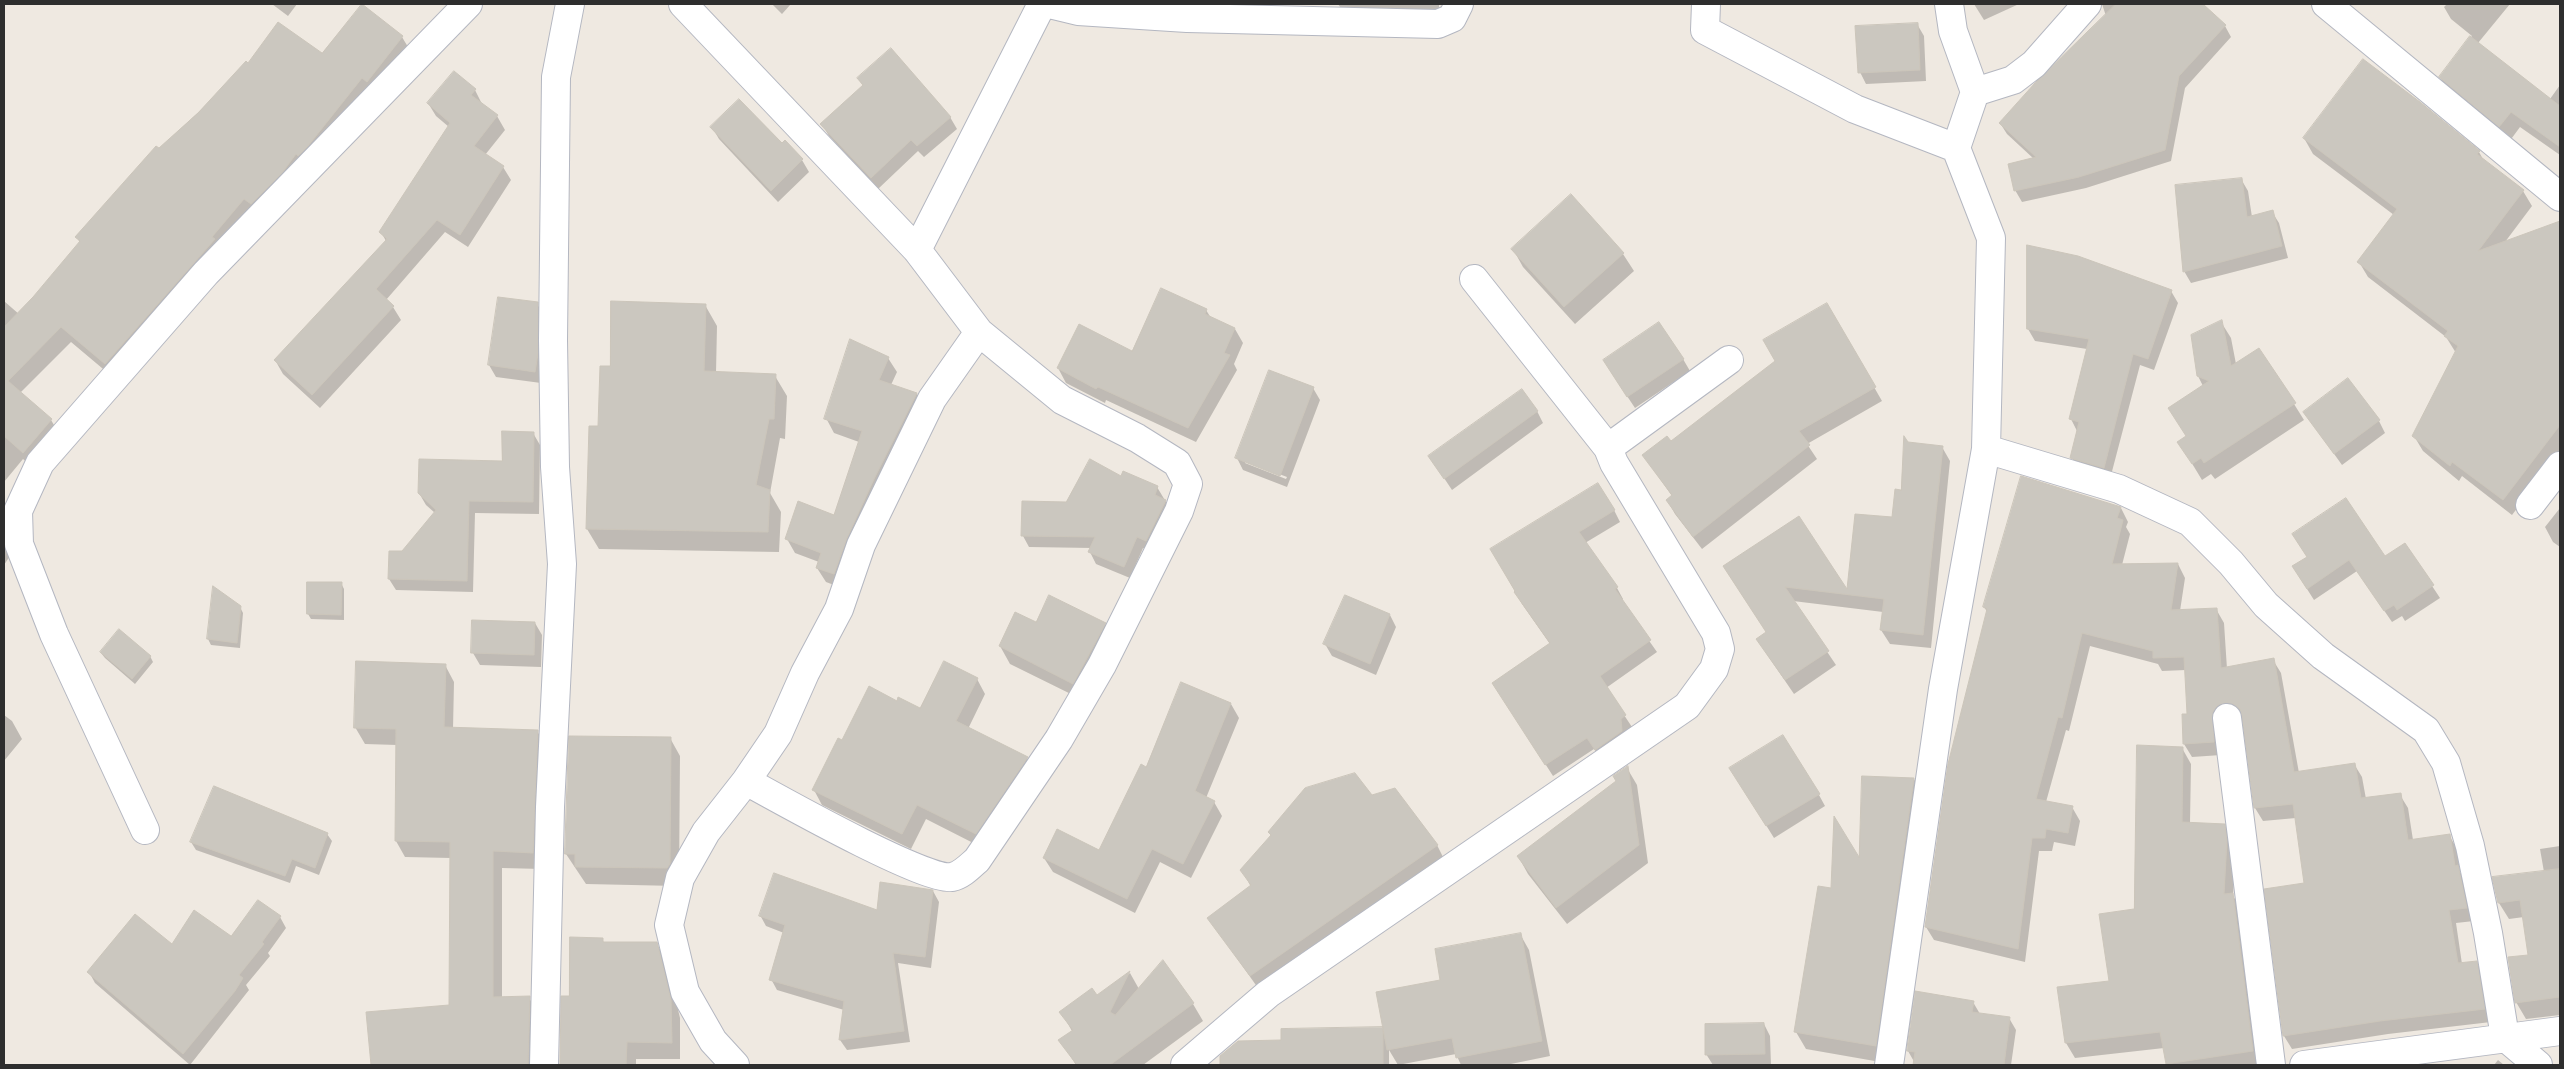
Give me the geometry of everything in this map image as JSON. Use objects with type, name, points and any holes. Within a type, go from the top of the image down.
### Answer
[{"type":"street","points":[[145,830],[54,634],[20,544],[18,511],[40,463],[206,273],[468,4]]},
{"type":"street","points":[[544,1065],[550,807],[562,564],[555,467],[553,340],[556,77],[570,4]]},
{"type":"street","points":[[683,4],[917,250],[980,332],[1062,400],[1137,438],[1177,463],[1188,484],[1179,511],[1102,666],[1059,739],[977,860],[963,872],[952,877],[932,874],[839,832],[746,781]]},
{"type":"street","points":[[917,250],[1042,4]]},
{"type":"street","points":[[1049,4],[1078,11],[1189,11],[1438,24],[1452,18],[1459,4]]},
{"type":"street","points":[[1706,4],[1705,30],[1855,109],[1956,148]]},
{"type":"street","points":[[1889,1065],[1943,689],[1986,449],[1991,238],[1956,148],[1976,92],[1953,31],[1949,4]]},
{"type":"street","points":[[1976,92],[2013,80],[2034,64],[2087,4]]},
{"type":"street","points":[[2326,4],[2560,198]]},
{"type":"street","points":[[1185,1065],[1268,994],[1687,706],[1714,669],[1720,649],[1716,632],[1614,463],[1608,448],[1474,279]]},
{"type":"street","points":[[735,1065],[713,1041],[685,992],[669,925],[680,878],[706,832],[746,781],[778,734],[805,673],[839,609],[861,545],[932,399],[980,332]]},
{"type":"street","points":[[1608,448],[1729,360]]},
{"type":"street","points":[[1986,449],[2119,489],[2190,522],[2231,563],[2266,605],[2322,656],[2426,730],[2446,763],[2470,846],[2488,933],[2505,1037],[2538,1065]]},
{"type":"street","points":[[2530,505],[2560,466]]},
{"type":"street","points":[[2227,718],[2271,1065]]},
{"type":"street","points":[[2304,1065],[2560,1031]]},
{"type":"building","points":[[362,4],[403,36],[367,82],[362,78],[308,146],[298,156],[296,154],[282,173],[251,204],[244,199],[212,237],[215,239],[105,364],[61,327],[8,381],[52,419],[23,453],[4,436],[4,327],[33,297],[80,241],[75,237],[156,146],[159,148],[198,113],[246,61],[248,63],[278,22],[322,53]]},
{"type":"building","points":[[2116,4],[2203,4],[2226,25],[2179,76],[2165,150],[2079,177],[2014,191],[2008,164],[2036,157],[1999,123],[2035,83]]},
{"type":"building","points":[[1918,23],[1920,70],[1858,73],[1855,26]]},
{"type":"building","points":[[2470,36],[2560,106],[2560,147],[2511,112],[2499,127],[2439,77]]},
{"type":"building","points":[[891,48],[951,117],[917,146],[911,140],[871,178],[820,124],[863,85],[857,78]]},
{"type":"building","points":[[2363,59],[2420,102],[2480,151],[2477,154],[2524,190],[2478,251],[2560,221],[2560,425],[2503,500],[2452,462],[2450,466],[2412,436],[2458,346],[2444,336],[2448,331],[2357,262],[2397,209],[2303,138]]},
{"type":"building","points":[[454,71],[476,89],[471,95],[498,115],[474,146],[504,166],[460,235],[437,220],[376,289],[394,306],[312,395],[274,360],[387,239],[379,232],[450,123],[427,103]]},
{"type":"building","points":[[739,99],[782,143],[785,140],[803,159],[771,191],[710,127]]},
{"type":"building","points":[[2242,178],[2247,217],[2273,210],[2282,246],[2183,272],[2175,185]]},
{"type":"building","points":[[1571,194],[1624,253],[1564,307],[1511,249]]},
{"type":"building","points":[[2027,245],[2078,256],[2172,290],[2148,359],[2133,354],[2104,468],[2070,458],[2079,422],[2069,419],[2089,339],[2027,329]]},
{"type":"building","points":[[1161,288],[1207,309],[1205,314],[1235,328],[1224,353],[1230,355],[1188,428],[1098,387],[1096,389],[1057,368],[1079,324],[1132,351]]},
{"type":"building","points":[[498,297],[538,302],[538,353],[535,372],[488,365]]},
{"type":"building","points":[[611,301],[706,304],[704,371],[776,374],[774,419],[769,419],[756,485],[770,490],[768,532],[586,529],[589,426],[598,426],[600,366],[610,366]]},
{"type":"building","points":[[1827,303],[1876,387],[1799,431],[1810,445],[1693,537],[1666,500],[1672,495],[1642,455],[1667,436],[1671,441],[1775,361],[1763,340]]},
{"type":"building","points":[[2222,320],[2231,366],[2259,348],[2296,403],[2204,463],[2201,458],[2192,464],[2177,442],[2186,436],[2168,408],[2209,381],[2197,376],[2191,335]]},
{"type":"building","points":[[1659,322],[1684,359],[1627,397],[1603,360]]},
{"type":"building","points":[[850,339],[889,357],[879,380],[917,393],[874,479],[847,538],[834,574],[816,568],[821,553],[785,539],[798,501],[834,515],[862,431],[824,419]]},
{"type":"building","points":[[1269,370],[1314,387],[1280,476],[1235,458]]},
{"type":"building","points":[[2348,378],[2380,420],[2334,454],[2303,412]]},
{"type":"building","points":[[1522,389],[1538,411],[1444,479],[1428,456]]},
{"type":"building","points":[[502,431],[534,432],[533,502],[469,501],[467,581],[388,579],[389,551],[402,551],[436,510],[418,493],[419,459],[502,461]]},
{"type":"building","points":[[1904,436],[1908,442],[1943,446],[1923,635],[1880,630],[1884,599],[1785,587],[1829,651],[1785,680],[1756,639],[1766,632],[1723,566],[1799,516],[1847,589],[1855,514],[1892,517],[1895,489],[1901,490]]},
{"type":"building","points":[[1090,459],[1121,476],[1123,471],[1158,486],[1155,495],[1166,500],[1146,541],[1137,537],[1124,567],[1088,552],[1095,537],[1021,536],[1022,501],[1066,502]]},
{"type":"building","points":[[2021,476],[2121,507],[2117,518],[2123,520],[2112,564],[2178,563],[2171,610],[2217,608],[2221,668],[2274,658],[2294,772],[2355,763],[2361,798],[2401,793],[2408,840],[2450,834],[2455,866],[2458,865],[2467,908],[2449,910],[2458,963],[2477,961],[2485,1009],[2380,1021],[2283,1036],[2264,889],[2304,883],[2293,804],[2254,808],[2242,716],[2240,709],[2233,704],[2225,703],[2217,706],[2213,712],[2214,742],[2183,744],[2182,714],[2187,714],[2184,657],[2153,658],[2153,651],[2082,633],[2062,718],[2058,717],[2036,799],[2073,806],[2068,833],[2046,829],[2045,838],[2032,838],[2018,949],[1925,927],[1948,764],[1987,609],[1983,607]]},
{"type":"building","points":[[1598,483],[1615,510],[1579,532],[1618,587],[1615,589],[1651,640],[1600,676],[1626,715],[1621,719],[1622,731],[1595,750],[1587,738],[1545,765],[1492,683],[1550,643],[1514,592],[1490,549]]},
{"type":"building","points":[[2346,498],[2385,556],[2405,543],[2434,585],[2397,610],[2394,605],[2384,611],[2349,560],[2307,589],[2292,566],[2307,557],[2292,534]]},
{"type":"building","points":[[307,582],[342,582],[341,615],[307,614]]},
{"type":"building","points":[[213,586],[241,606],[237,643],[207,639]]},
{"type":"building","points":[[1049,595],[1106,623],[1073,684],[999,646],[1015,612],[1036,622]]},
{"type":"building","points":[[1345,595],[1390,614],[1370,664],[1323,644]]},
{"type":"building","points":[[472,620],[535,622],[534,655],[471,653]]},
{"type":"building","points":[[119,629],[151,656],[132,679],[100,652]]},
{"type":"building","points":[[356,661],[446,664],[444,727],[538,730],[533,853],[493,851],[493,997],[530,996],[528,1065],[371,1065],[366,1012],[449,1005],[450,842],[395,841],[396,729],[354,728]]},
{"type":"building","points":[[944,661],[978,678],[956,721],[1028,757],[976,834],[917,805],[902,834],[812,790],[838,738],[842,740],[869,686],[897,701],[898,697],[920,708]]},
{"type":"building","points":[[1181,682],[1231,703],[1195,791],[1215,801],[1183,864],[1152,849],[1127,899],[1043,858],[1057,829],[1099,850],[1141,764],[1146,767]]},
{"type":"building","points":[[1783,735],[1820,794],[1766,826],[1729,768]]},
{"type":"building","points":[[569,736],[671,737],[670,864],[667,868],[575,867],[575,854],[565,854]]},
{"type":"building","points":[[2137,745],[2183,747],[2182,822],[2225,824],[2227,840],[2224,894],[2233,893],[2253,1051],[2166,1064],[2160,1032],[2065,1043],[2057,987],[2109,981],[2099,914],[2134,909]]},
{"type":"building","points":[[1628,766],[1639,845],[1556,908],[1517,856],[1616,781],[1613,776]]},
{"type":"building","points":[[1355,773],[1372,795],[1395,788],[1438,845],[1250,976],[1207,918],[1251,885],[1240,870],[1271,835],[1268,832],[1305,788]]},
{"type":"building","points":[[1862,776],[1914,778],[1876,1046],[1794,1032],[1818,886],[1831,888],[1834,816],[1859,857]]},
{"type":"building","points":[[214,786],[328,833],[315,868],[292,859],[285,876],[190,842]]},
{"type":"building","points":[[2560,869],[2560,997],[2515,1003],[2508,957],[2528,955],[2520,900],[2498,903],[2492,877]]},
{"type":"building","points":[[774,873],[877,910],[880,882],[933,890],[925,957],[893,953],[904,1031],[839,1040],[844,1001],[769,980],[785,925],[759,916]]},
{"type":"building","points":[[258,900],[281,916],[262,942],[264,944],[239,975],[243,978],[235,991],[183,1054],[87,972],[135,914],[172,944],[194,910],[231,936]]},
{"type":"building","points":[[1521,933],[1542,1041],[1456,1058],[1452,1038],[1387,1050],[1376,992],[1440,980],[1435,949]]},
{"type":"building","points":[[570,937],[603,938],[603,942],[657,942],[671,1000],[672,1043],[627,1042],[626,1065],[560,1065],[561,996],[569,996]]},
{"type":"building","points":[[1163,960],[1194,1003],[1110,1065],[1077,1065],[1058,1040],[1073,1030],[1059,1012],[1092,988],[1097,995],[1130,971],[1110,1012],[1115,1015]]},
{"type":"building","points":[[1915,991],[1974,1001],[1972,1012],[2010,1017],[2004,1065],[1913,1065],[1915,1052],[1907,1051]]},
{"type":"building","points":[[1764,1023],[1765,1054],[1705,1055],[1705,1024]]},
{"type":"building","points":[[1383,1027],[1383,1064],[1220,1065],[1220,1056],[1238,1041],[1281,1040],[1281,1029]]}]
